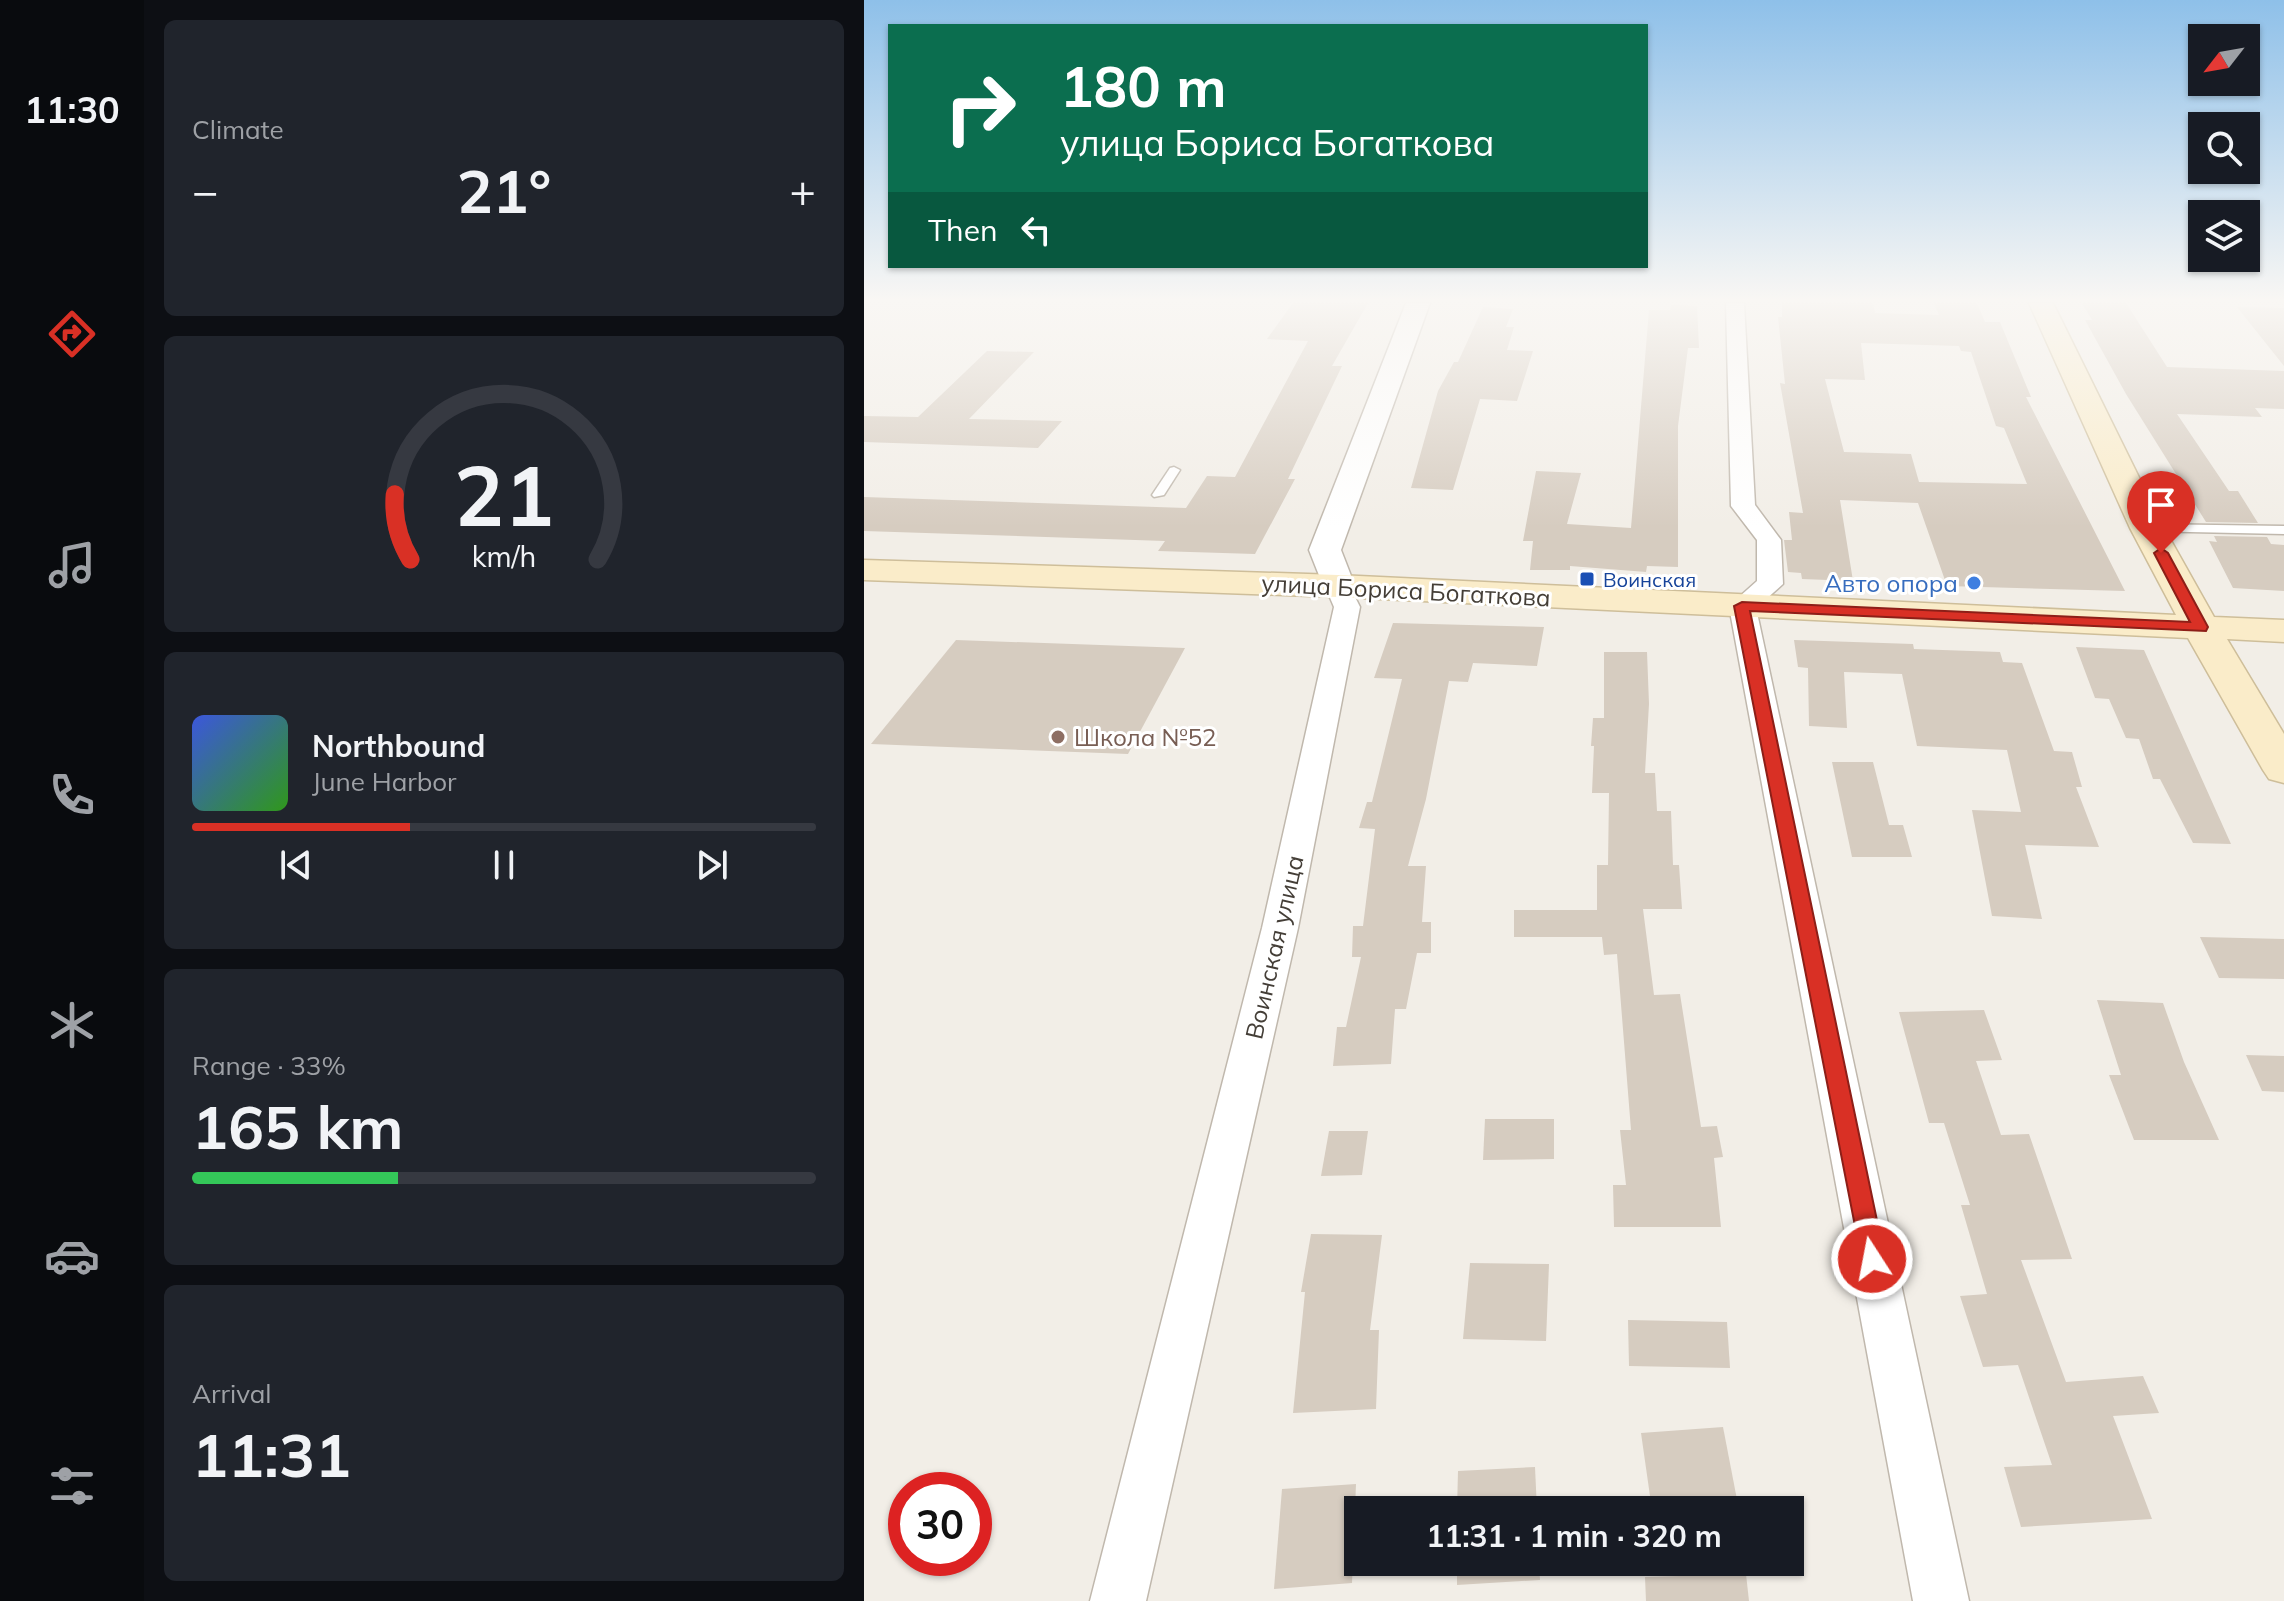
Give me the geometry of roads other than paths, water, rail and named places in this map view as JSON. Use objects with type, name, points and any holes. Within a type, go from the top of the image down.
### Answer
[{"type":"main road","points":[[2076,378],[2147,528],[2284,770]]},
{"type":"main road","name":"улица Бориса Богаткова","points":[[864,570],[1338,586],[2284,631]]},
{"type":"street","name":"Воинская улица","points":[[1118,1601],[1280,928],[1347,607],[1325,550],[1390,378]]},
{"type":"street","points":[[1738,378],[1743,506],[1769,540],[1770,584],[1742,606],[1941,1601]]},
{"type":"lane","points":[[1158,495],[1174,470]]},
{"type":"lane","points":[[2147,528],[2284,530]]},
{"type":"place","name":"Воинская","points":[[1587,579]]},
{"type":"place","name":"Авто опора","points":[[1974,583]]},
{"type":"place","name":"Школа №52","points":[[1058,737]]}]
